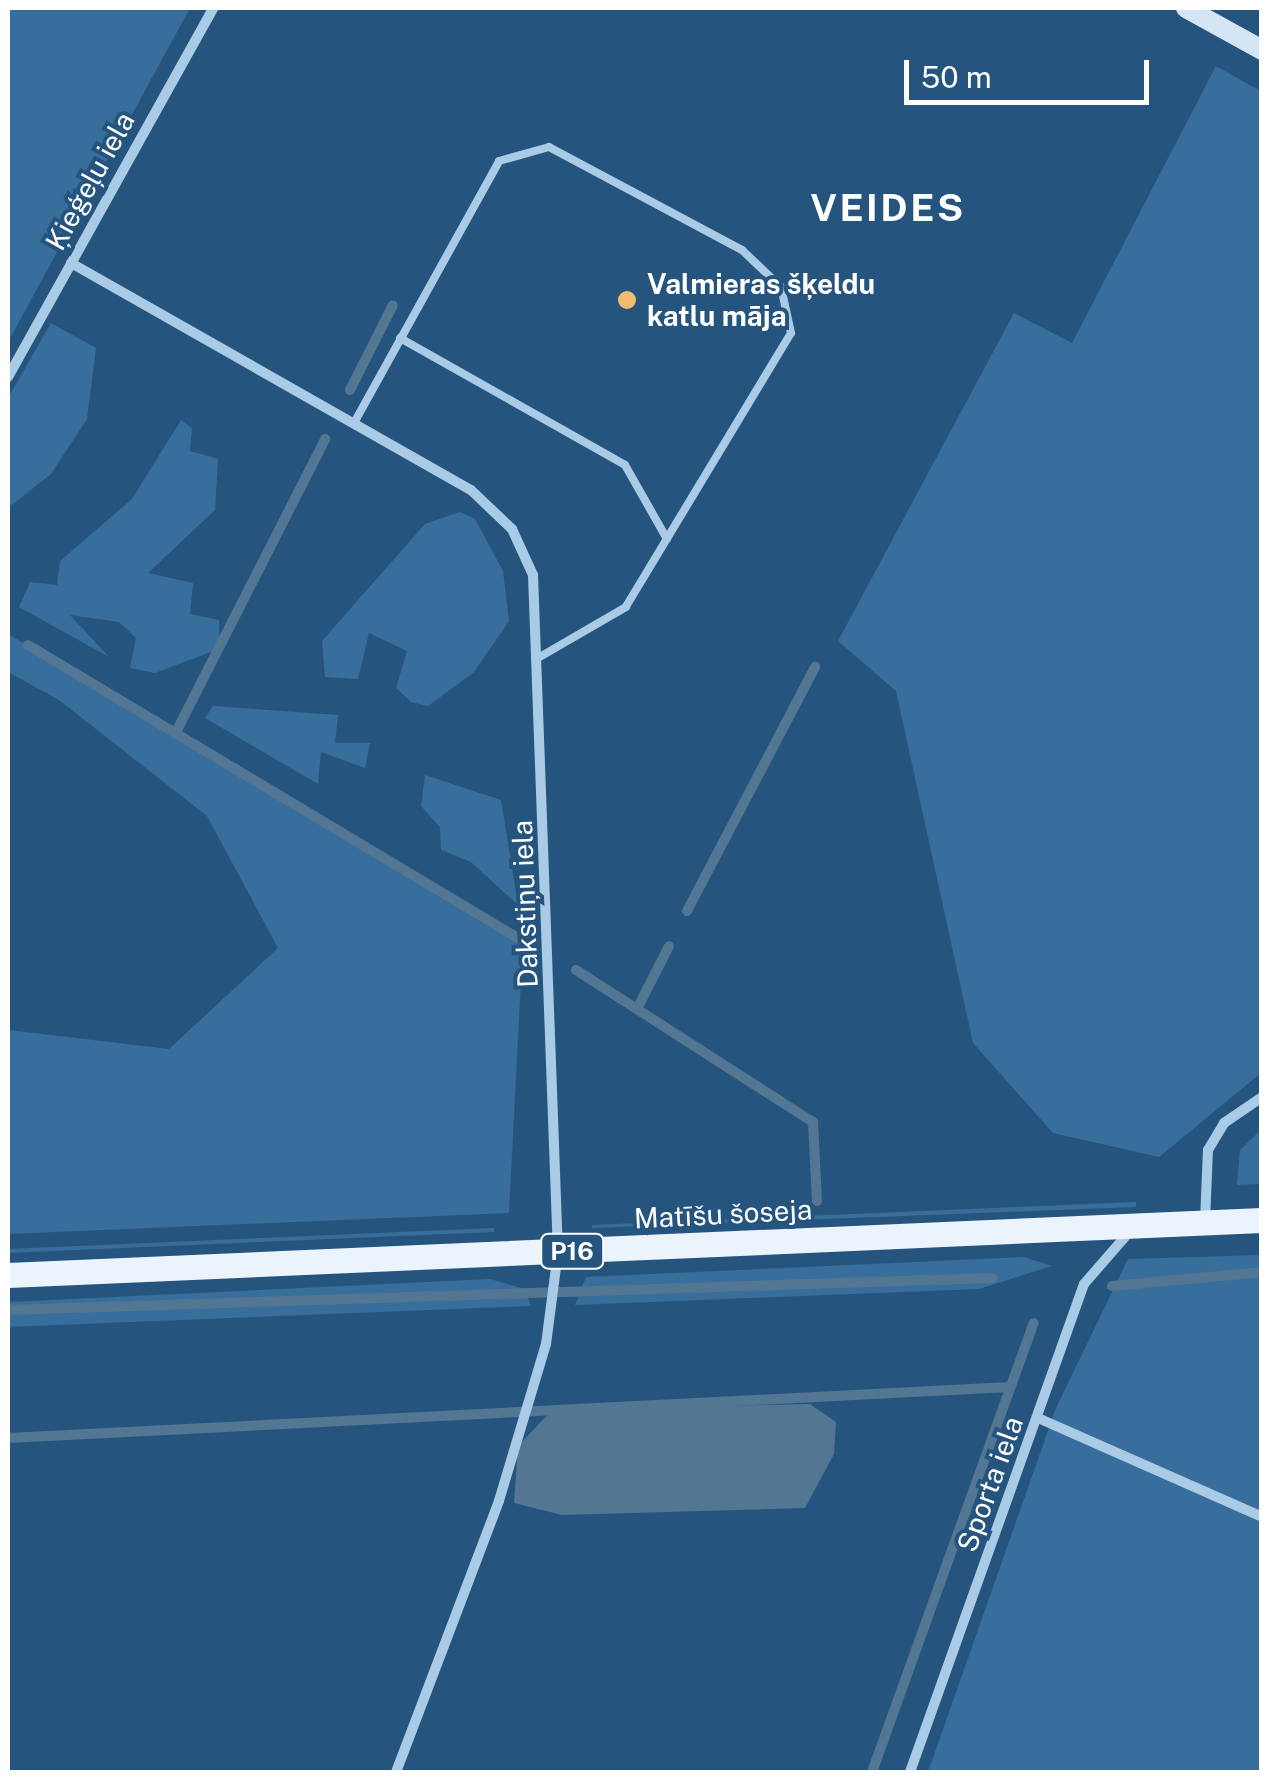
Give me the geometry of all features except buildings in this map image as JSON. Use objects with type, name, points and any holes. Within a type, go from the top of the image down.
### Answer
[{"type":"main road","points":[[1186,8],[1262,50]]},
{"type":"main road","name":"Matīšu šoseja","points":[[8,1274],[1262,1220]]},
{"type":"street","name":"Ķieģeļu iela","points":[[8,377],[213,8]]},
{"type":"street","name":"Dakstiņu iela","points":[[71,262],[471,490],[512,530],[533,575],[558,1252],[546,1344],[499,1501],[396,1772]]},
{"type":"street","points":[[1204,1222],[1208,1150],[1224,1123],[1262,1097]]},
{"type":"street","name":"Sporta iela","points":[[910,1772],[1084,1284],[1137,1225]]},
{"type":"street","points":[[1038,1418],[1262,1517]]},
{"type":"lane","points":[[354,424],[499,161],[549,147],[742,250],[781,287],[791,332],[626,607],[538,658]]},
{"type":"lane","points":[[400,338],[625,466],[667,539]]},
{"type":"shaded area","points":[[8,8],[190,8],[8,342]]},
{"type":"shaded area","points":[[1216,66],[1262,92],[1261,1073],[1159,1157],[1053,1133],[973,1043],[896,691],[838,641],[1014,313],[1072,343]]},
{"type":"shaded area","points":[[51,323],[96,348],[87,419],[51,474],[8,508],[8,398]]},
{"type":"shaded area","points":[[181,420],[192,428],[190,451],[218,459],[215,510],[148,573],[193,583],[190,614],[219,620],[219,649],[155,673],[130,668],[136,638],[119,622],[70,615],[109,657],[19,607],[30,582],[57,585],[60,561],[132,499]]},
{"type":"shaded area","points":[[460,512],[475,519],[503,571],[509,621],[474,672],[428,706],[411,702],[396,688],[407,651],[369,633],[358,679],[325,677],[322,641],[425,524]]},
{"type":"shaded area","points":[[8,634],[523,941],[509,1213],[8,1234],[8,1030],[169,1049],[278,948],[207,816],[59,700],[8,672]]},
{"type":"shaded area","points":[[213,706],[338,715],[335,743],[370,743],[365,768],[321,752],[318,784],[205,718]]},
{"type":"shaded area","points":[[425,775],[501,800],[518,905],[471,862],[441,850],[440,827],[421,806]]},
{"type":"shaded area","points":[[1261,1130],[1261,1184],[1237,1185],[1240,1150]]},
{"type":"shaded area","points":[[1136,1202],[1136,1207],[592,1228],[592,1225]]},
{"type":"shaded area","points":[[494,1228],[494,1232],[8,1253],[8,1249]]},
{"type":"shaded area","points":[[1261,1255],[1261,1772],[928,1772],[1056,1408],[1128,1259]]},
{"type":"shaded area","points":[[1024,1257],[1052,1266],[979,1289],[575,1305],[586,1277]]},
{"type":"shaded area","points":[[490,1279],[525,1289],[531,1306],[8,1327],[8,1302]]},
{"type":"shaded area","points":[[810,1404],[836,1422],[834,1454],[805,1508],[562,1515],[514,1503],[518,1446],[553,1409]]},
{"type":"waterway","points":[[350,390],[393,305]]},
{"type":"waterway","points":[[175,734],[325,439]]},
{"type":"waterway","points":[[28,645],[523,941]]},
{"type":"waterway","points":[[687,911],[815,667]]},
{"type":"waterway","points":[[639,1005],[669,946]]},
{"type":"waterway","points":[[576,970],[813,1122],[817,1201]]},
{"type":"waterway","points":[[1112,1286],[1262,1272]]},
{"type":"waterway","points":[[8,1310],[992,1278]]},
{"type":"waterway","points":[[872,1772],[1034,1323]]},
{"type":"waterway","points":[[8,1438],[1010,1387]]},
{"type":"place","name":"Valmieras šķeldu katlu māja","points":[[627,300]]},
{"type":"district","name":"VEIDES","points":[[888,208]]}]
